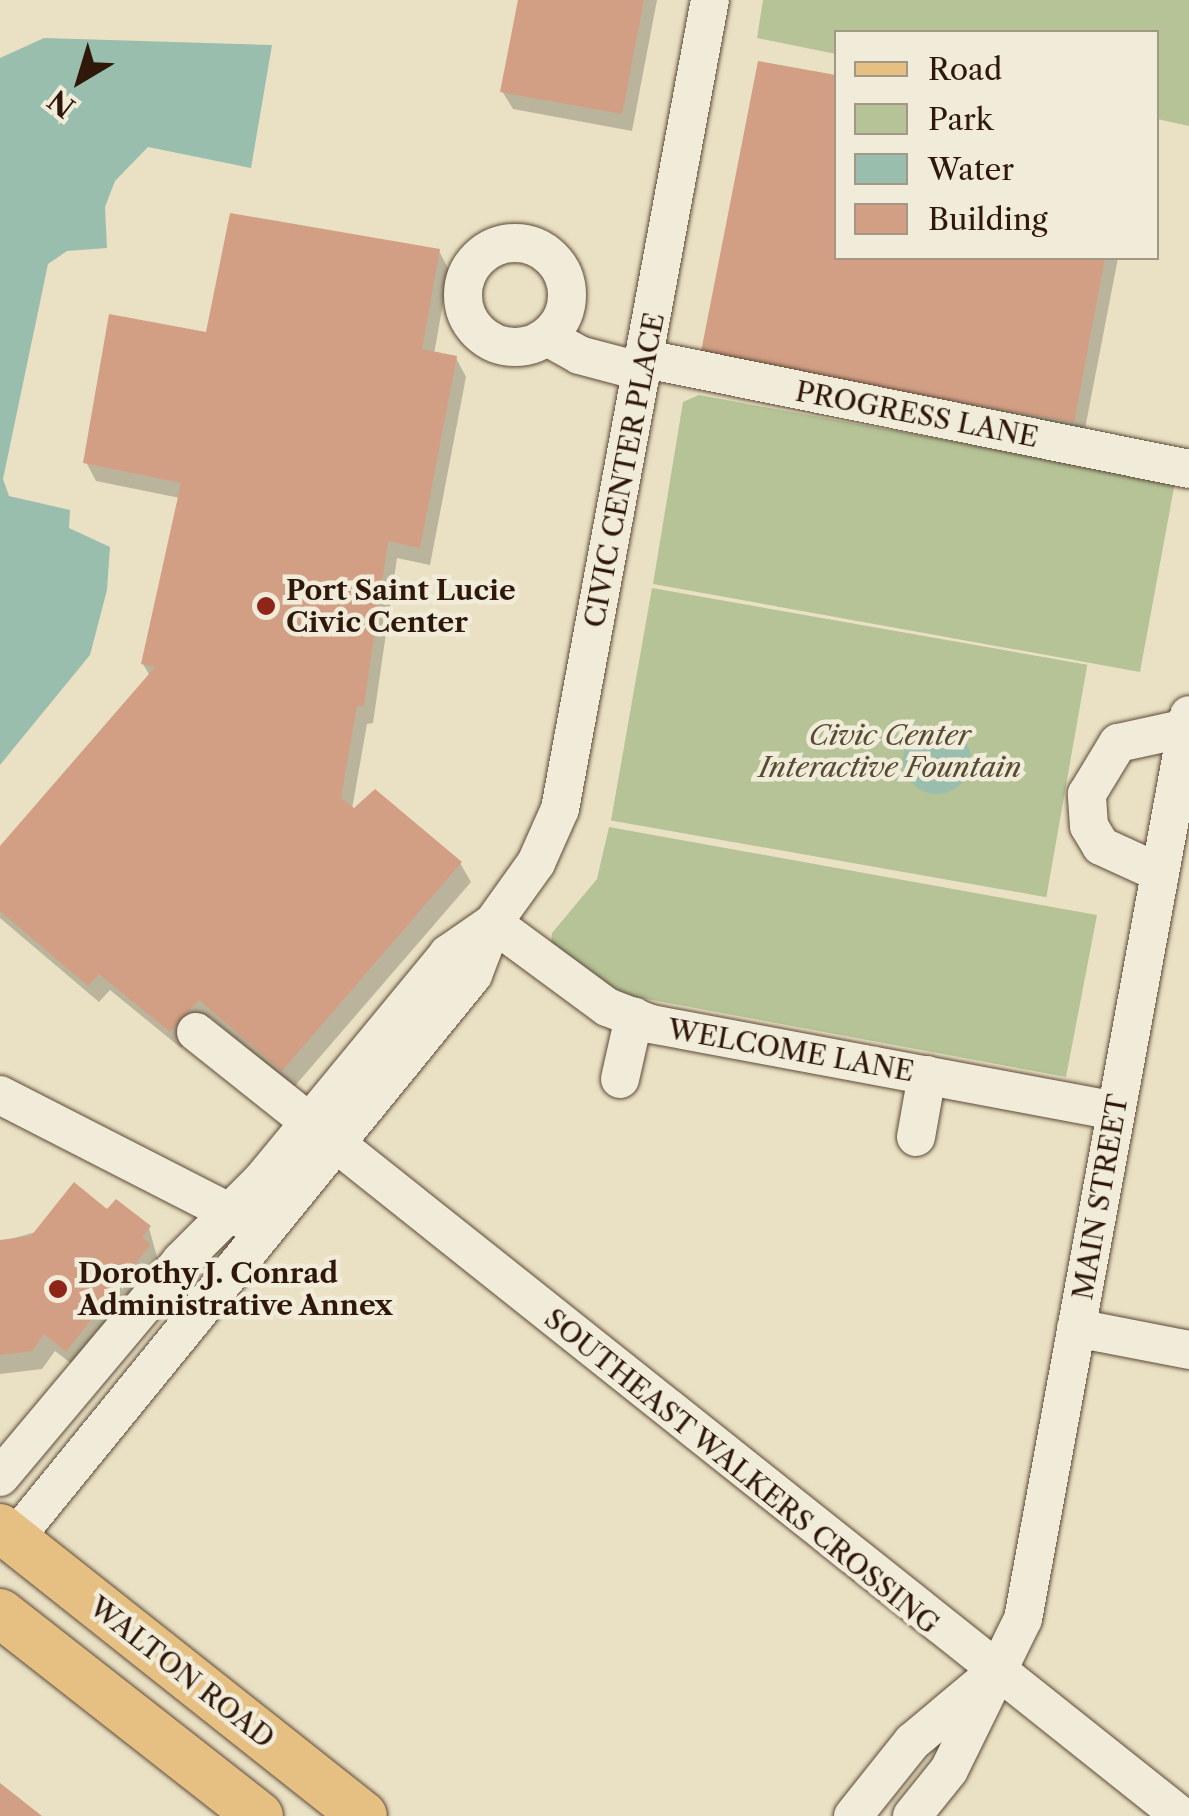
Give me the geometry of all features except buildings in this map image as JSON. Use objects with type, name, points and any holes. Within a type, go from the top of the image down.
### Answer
[{"type":"main road","name":"WALTON ROAD","points":[[5,1534],[363,1816]]},
{"type":"main road","points":[[0,1591],[60,1619],[190,1718],[268,1740]]},
{"type":"main road","points":[[0,1613],[259,1816]]},
{"type":"street","name":"CIVIC CENTER PLACE","points":[[5,1534],[337,1149],[473,975],[492,923],[536,863],[560,809],[710,0]]},
{"type":"street","name":"PROGRESS LANE","points":[[547,338],[579,355],[644,366],[765,375],[1034,426],[1189,469]]},
{"type":"street","name":"MAIN STREET","points":[[912,1816],[949,1770],[1023,1619],[1160,873],[1181,807],[1188,722]]},
{"type":"street","points":[[1160,873],[1101,846],[1089,826],[1087,794],[1101,761],[1118,743],[1188,722]]},
{"type":"street","name":"CIVIC CENTER PLACE","points":[[0,1477],[448,954],[492,923]]},
{"type":"street","name":"WELCOME LANE","points":[[492,923],[540,962],[634,1017],[1116,1111]]},
{"type":"street","points":[[620,1079],[634,1017]]},
{"type":"street","name":"SOUTHEAST WALKERS CROSSING","points":[[196,1032],[304,1124],[994,1673],[1180,1816]]},
{"type":"street","points":[[916,1137],[927,1075]]},
{"type":"street","points":[[0,1095],[230,1211],[266,1234]]},
{"type":"street","points":[[1076,1328],[1189,1350]]},
{"type":"street","name":"MAIN STREET","points":[[853,1816],[912,1742],[994,1673]]},
{"type":"green space","points":[[763,0],[1189,0],[1189,126],[1159,119],[1159,30],[834,30],[834,54],[757,38]]},
{"type":"green space","points":[[699,395],[1175,482],[1140,672],[653,584],[683,402]]},
{"type":"green space","name":"Civic Center Interactive Fountain","points":[[652,588],[1087,665],[1046,897],[611,820]]},
{"type":"green space","points":[[609,827],[1097,915],[1066,1077],[609,992],[551,944],[552,933],[597,879]]},
{"type":"water","points":[[44,38],[272,45],[251,168],[148,147],[115,181],[105,207],[107,248],[67,251],[48,264],[3,479],[9,496],[70,510],[69,528],[110,547],[107,590],[90,655],[0,765],[0,58]]},
{"type":"water","points":[[937,726],[950,728],[961,736],[969,747],[969,773],[961,784],[950,792],[937,794],[924,792],[913,784],[905,773],[903,760],[905,747],[913,736],[924,728]]},
{"type":"place","name":"Port Saint Lucie Civic Center","points":[[266,606]]},
{"type":"place","name":"Dorothy J. Conrad Administrative Annex","points":[[58,1289]]}]
